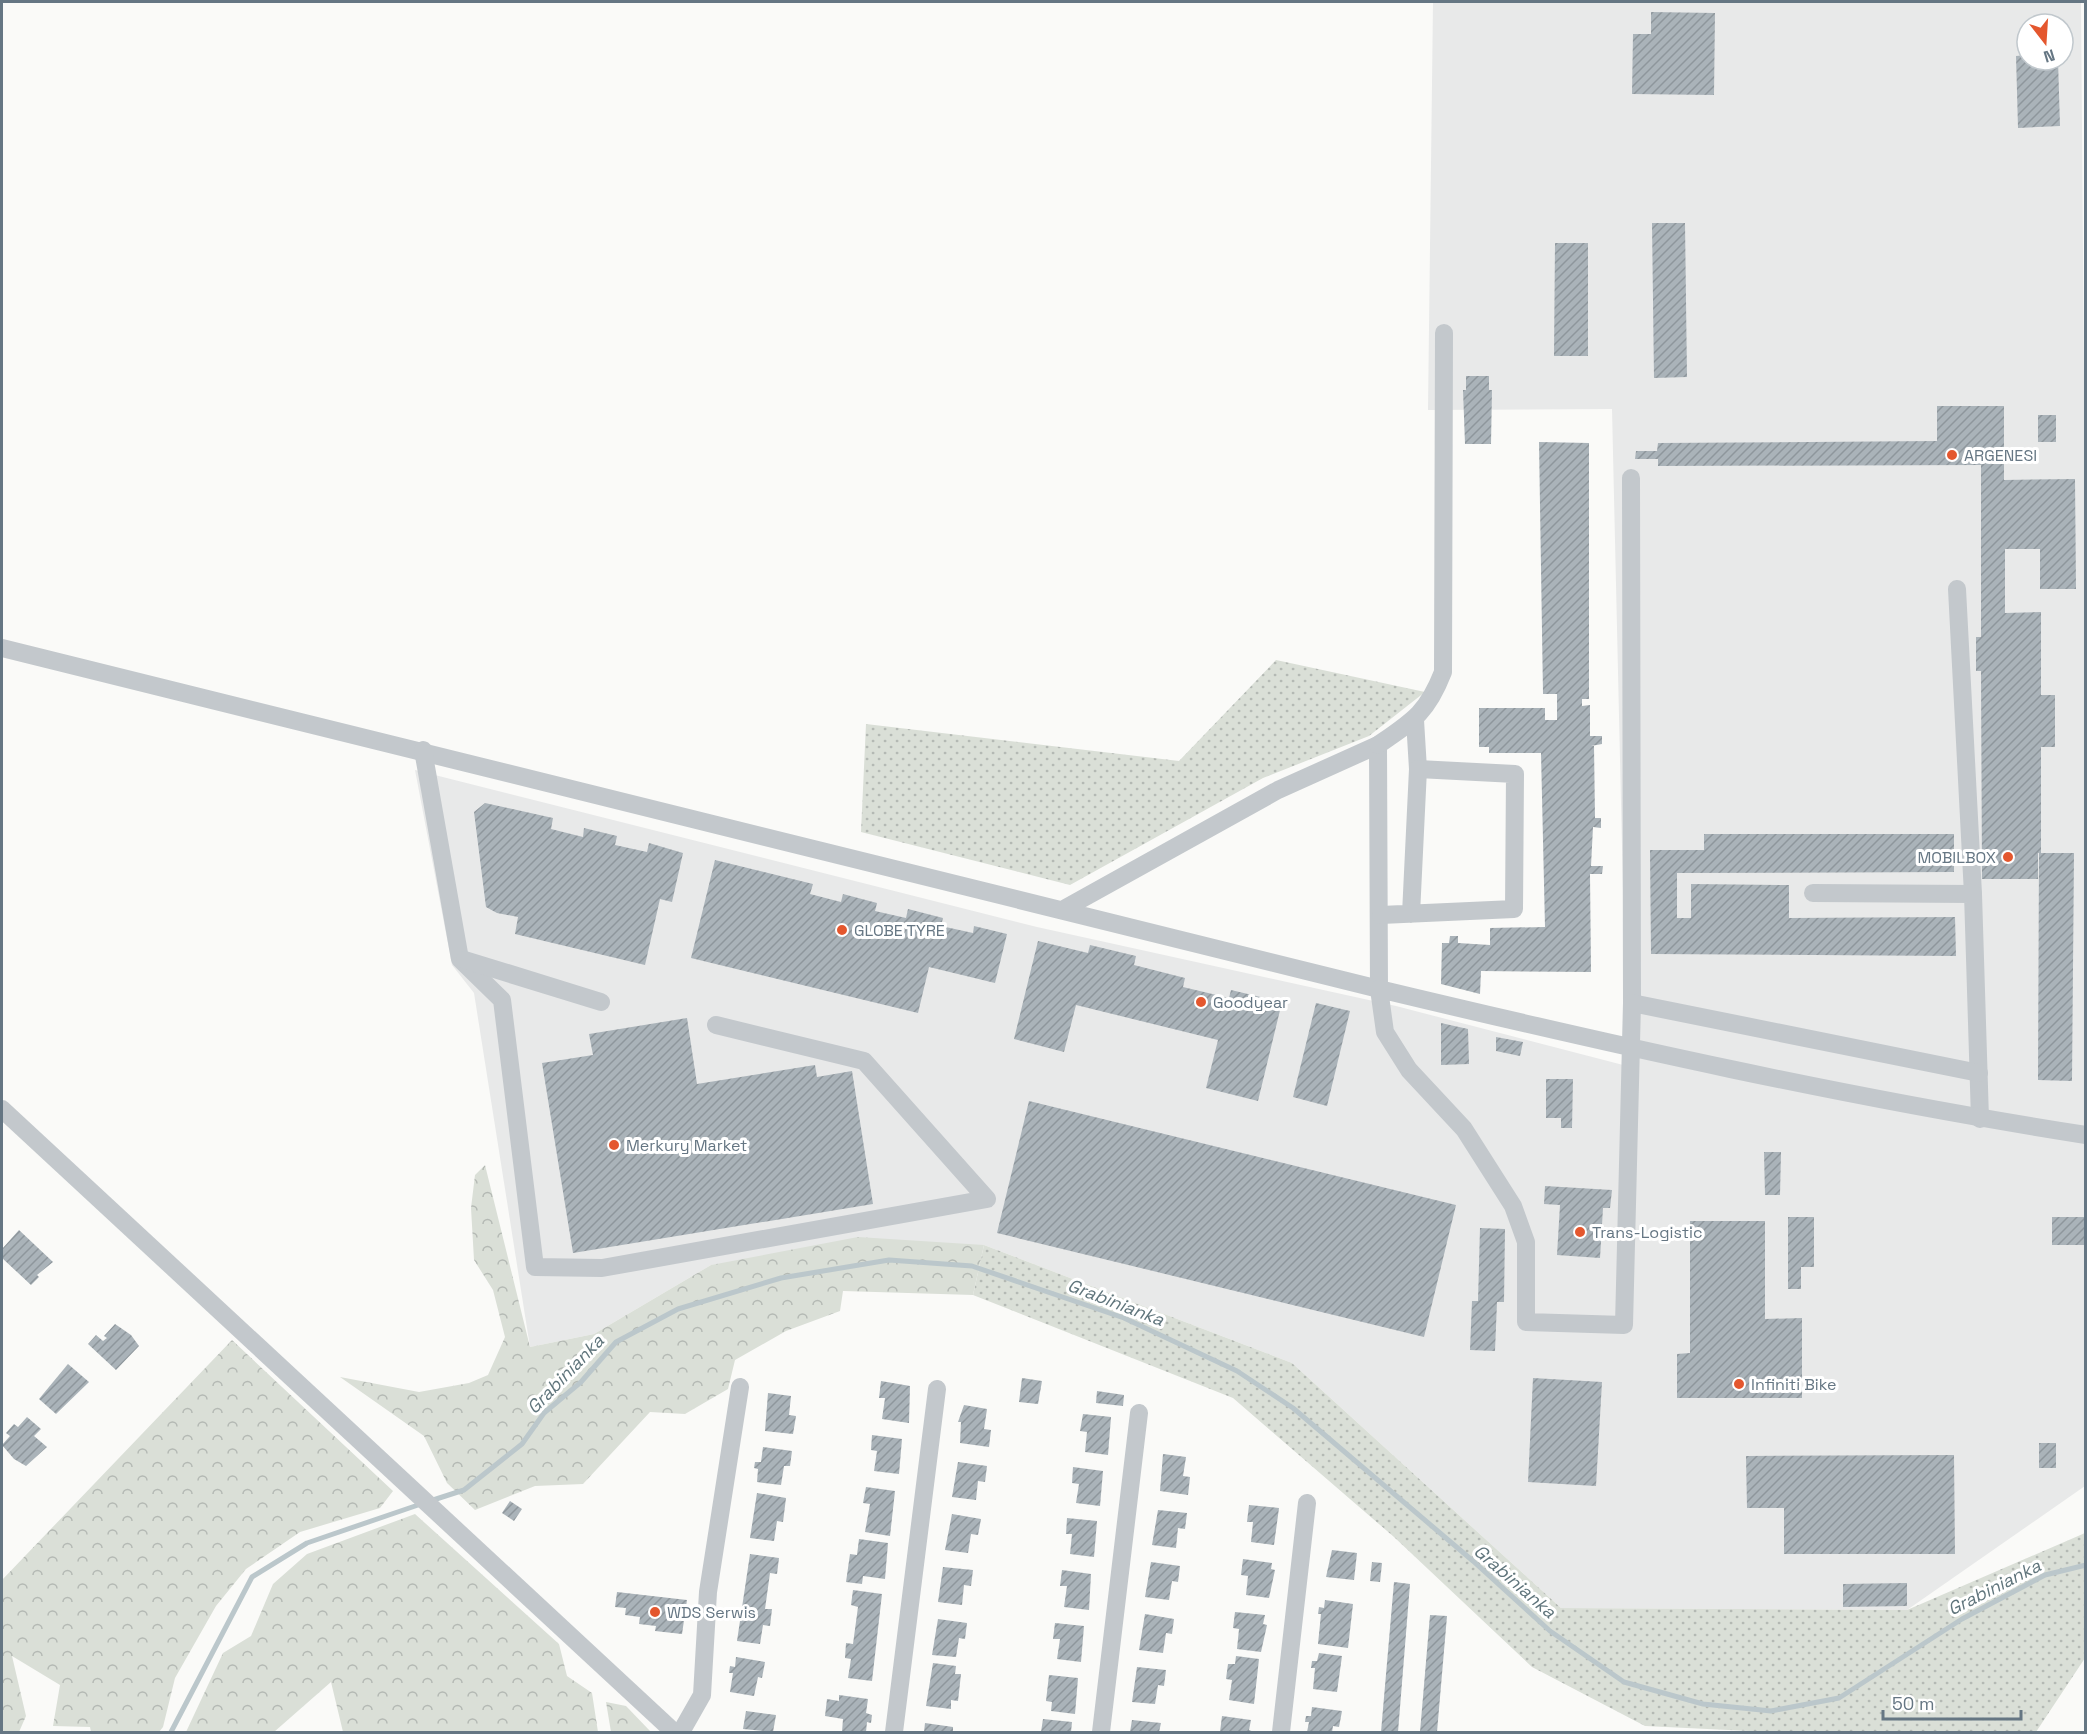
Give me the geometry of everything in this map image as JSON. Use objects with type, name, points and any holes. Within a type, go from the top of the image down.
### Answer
[{"type":"street","points":[[1062,910],[1278,790],[1378,745],[1415,720],[1433,699],[1443,672],[1444,333]]},
{"type":"street","points":[[1378,745],[1380,989],[1385,1032],[1409,1070],[1464,1129],[1513,1206],[1526,1242],[1526,1322],[1624,1325],[1632,1003],[1631,478]]},
{"type":"street","points":[[1957,589],[1973,894],[1980,1119]]},
{"type":"street","points":[[2,648],[1630,1049],[1980,1119],[2085,1135]]},
{"type":"street","points":[[1411,914],[1418,769],[1415,720]]},
{"type":"street","points":[[423,750],[460,959],[502,1000],[536,1267],[602,1268],[987,1199],[864,1061],[716,1025]]},
{"type":"street","points":[[1381,915],[1514,909],[1515,774],[1418,769]]},
{"type":"street","points":[[1813,893],[1973,894]]},
{"type":"street","points":[[460,959],[601,1002]]},
{"type":"street","points":[[1632,1003],[1979,1073]]},
{"type":"street","points":[[2,1109],[674,1732]]},
{"type":"street","points":[[681,1732],[702,1695],[708,1592],[740,1387]]},
{"type":"street","points":[[894,1732],[937,1389]]},
{"type":"street","points":[[1101,1732],[1139,1413]]},
{"type":"street","points":[[1281,1732],[1307,1503]]},
{"type":"shaded area","points":[[1433,2],[2081,2],[2086,631],[2085,1486],[1907,1610],[1561,1608],[1292,1363],[984,1245],[711,1265],[594,1334],[530,1347],[474,993],[452,965],[415,770],[1037,927],[1396,1006],[1627,1066],[1612,409],[1428,410]]},
{"type":"green space","points":[[1276,660],[1425,692],[1369,736],[1263,778],[1070,885],[861,832],[866,724],[1179,761]]},
{"type":"green space","points":[[485,1165],[530,1347],[594,1334],[711,1265],[858,1237],[984,1245],[973,1295],[843,1291],[840,1311],[786,1331],[735,1360],[728,1389],[685,1414],[650,1412],[583,1484],[535,1486],[475,1510],[447,1483],[424,1436],[340,1377],[419,1392],[469,1383],[488,1375],[505,1337],[493,1290],[474,1260],[471,1208],[475,1175]]},
{"type":"green space","points":[[984,1245],[1292,1363],[1561,1608],[1907,1610],[2085,1533],[2085,1658],[2036,1732],[1770,1732],[1645,1726],[1532,1667],[1394,1537],[1233,1398],[973,1295]]},
{"type":"green space","points":[[232,1340],[393,1491],[380,1508],[300,1532],[246,1569],[216,1606],[175,1678],[163,1727],[159,1732],[91,1732],[90,1727],[53,1726],[60,1685],[12,1656],[26,1716],[19,1732],[2,1732],[2,1580]]},
{"type":"green space","points":[[415,1514],[559,1644],[567,1676],[592,1693],[598,1732],[343,1732],[331,1682],[274,1732],[186,1732],[223,1653],[251,1636],[273,1584],[307,1554]]},
{"type":"green space","points":[[606,1702],[626,1706],[651,1732],[611,1732]]},
{"type":"building","points":[[1651,12],[1715,13],[1714,95],[1632,94],[1633,34],[1651,34]]},
{"type":"building","points":[[2016,72],[2058,72],[2060,126],[2018,128]]},
{"type":"building","points":[[1652,223],[1685,223],[1687,377],[1654,378]]},
{"type":"building","points":[[1555,243],[1588,243],[1588,356],[1554,356]]},
{"type":"building","points":[[1466,376],[1489,376],[1489,390],[1492,390],[1491,444],[1465,444],[1463,390],[1466,390]]},
{"type":"building","points":[[1937,406],[2004,406],[2004,480],[2075,479],[2076,589],[2040,589],[2040,549],[2005,549],[2005,613],[2041,612],[2041,695],[2055,695],[2055,747],[2041,747],[2041,853],[2038,853],[2038,879],[1982,879],[1981,671],[1976,671],[1976,637],[1981,637],[1981,465],[1658,466],[1658,459],[1635,459],[1636,451],[1657,451],[1658,443],[1937,441]]},
{"type":"building","points":[[2038,415],[2056,415],[2056,442],[2038,442]]},
{"type":"building","points":[[1539,442],[1589,443],[1589,699],[1582,699],[1582,706],[1590,705],[1590,736],[1602,736],[1602,744],[1591,746],[1594,746],[1595,818],[1601,818],[1601,828],[1593,827],[1591,866],[1603,866],[1602,874],[1590,874],[1591,972],[1481,971],[1480,994],[1441,984],[1442,943],[1449,943],[1450,936],[1458,936],[1458,943],[1490,945],[1490,928],[1545,927],[1541,753],[1489,753],[1489,747],[1479,747],[1479,708],[1545,708],[1545,720],[1557,720],[1557,694],[1543,694]]},
{"type":"building","points":[[485,803],[553,818],[551,829],[583,837],[584,828],[617,836],[615,845],[647,852],[649,843],[683,853],[672,902],[660,899],[645,965],[515,934],[518,917],[497,913],[486,907],[474,812]]},
{"type":"building","points":[[1704,834],[1954,834],[1954,872],[1677,873],[1677,918],[1691,918],[1691,884],[1789,885],[1789,918],[1955,917],[1956,956],[1651,954],[1650,850],[1704,850]]},
{"type":"building","points":[[2039,853],[2074,853],[2072,1081],[2038,1080]]},
{"type":"building","points":[[715,860],[813,884],[810,894],[841,902],[843,894],[877,903],[875,911],[906,918],[908,909],[943,918],[941,926],[973,933],[974,926],[1007,934],[995,983],[929,967],[918,1013],[691,958]]},
{"type":"building","points":[[1038,941],[1088,953],[1090,945],[1136,956],[1134,965],[1185,978],[1183,987],[1229,998],[1231,990],[1282,1002],[1258,1101],[1206,1088],[1218,1040],[1076,1005],[1064,1052],[1014,1039]]},
{"type":"building","points":[[1316,1003],[1350,1011],[1327,1106],[1293,1097]]},
{"type":"building","points":[[687,1018],[697,1084],[815,1065],[817,1077],[852,1071],[873,1204],[573,1253],[542,1063],[593,1055],[589,1034]]},
{"type":"building","points":[[1441,1023],[1468,1029],[1469,1064],[1441,1065]]},
{"type":"building","points":[[1496,1037],[1523,1042],[1520,1056],[1496,1051]]},
{"type":"building","points":[[1546,1079],[1573,1079],[1572,1128],[1561,1128],[1561,1118],[1546,1118]]},
{"type":"building","points":[[1029,1101],[1456,1205],[1424,1337],[997,1233]]},
{"type":"building","points":[[1764,1152],[1781,1152],[1780,1195],[1765,1195]]},
{"type":"building","name":"Trans-Logistic","points":[[1545,1186],[1612,1190],[1610,1208],[1603,1208],[1600,1258],[1557,1255],[1560,1205],[1544,1204]]},
{"type":"building","points":[[1788,1217],[1814,1217],[1814,1267],[1801,1267],[1801,1289],[1788,1289]]},
{"type":"building","points":[[2052,1217],[2086,1217],[2086,1245],[2052,1245]]},
{"type":"building","points":[[1690,1221],[1765,1221],[1765,1319],[1802,1318],[1802,1398],[1677,1398],[1677,1354],[1690,1353]]},
{"type":"building","points":[[1480,1228],[1505,1229],[1504,1302],[1497,1302],[1495,1351],[1470,1350],[1472,1301],[1478,1301]]},
{"type":"building","points":[[19,1230],[53,1262],[37,1275],[39,1277],[31,1285],[2,1258],[2,1249]]},
{"type":"building","points":[[115,1324],[131,1335],[139,1346],[116,1370],[88,1344],[96,1335],[103,1341],[107,1338],[104,1336]]},
{"type":"building","points":[[68,1364],[89,1382],[56,1414],[39,1399]]},
{"type":"building","points":[[1022,1378],[1042,1381],[1038,1404],[1019,1402]]},
{"type":"building","points":[[1533,1378],[1602,1382],[1596,1486],[1528,1482]]},
{"type":"building","points":[[881,1381],[910,1386],[909,1423],[882,1419],[885,1398],[879,1398]]},
{"type":"building","points":[[1097,1391],[1124,1395],[1123,1406],[1096,1403]]},
{"type":"building","points":[[768,1393],[791,1396],[789,1415],[796,1416],[793,1434],[765,1431]]},
{"type":"building","points":[[964,1405],[987,1409],[984,1429],[991,1430],[989,1447],[960,1443],[961,1422],[958,1422]]},
{"type":"building","points":[[1083,1414],[1111,1417],[1108,1455],[1085,1452],[1087,1432],[1080,1431]]},
{"type":"building","points":[[27,1417],[41,1429],[34,1436],[47,1447],[26,1466],[14,1459],[2,1445],[10,1436],[6,1433],[14,1424],[18,1427]]},
{"type":"building","points":[[872,1435],[902,1439],[899,1474],[874,1471],[877,1451],[871,1450]]},
{"type":"building","points":[[2039,1443],[2056,1443],[2056,1468],[2039,1468]]},
{"type":"building","points":[[763,1447],[792,1451],[790,1466],[784,1466],[781,1485],[757,1482],[758,1469],[754,1468],[755,1462],[761,1462]]},
{"type":"building","points":[[1163,1454],[1186,1457],[1183,1476],[1190,1477],[1188,1495],[1160,1491]]},
{"type":"building","points":[[1954,1455],[1955,1554],[1784,1554],[1784,1508],[1747,1508],[1746,1456]]},
{"type":"building","points":[[958,1462],[987,1466],[985,1482],[978,1481],[976,1500],[952,1497]]},
{"type":"building","points":[[1073,1467],[1103,1471],[1100,1506],[1076,1503],[1079,1484],[1072,1483]]},
{"type":"building","points":[[866,1487],[895,1491],[890,1536],[865,1532],[870,1504],[863,1503]]},
{"type":"building","points":[[757,1493],[786,1498],[783,1522],[777,1521],[774,1541],[750,1538]]},
{"type":"building","points":[[510,1501],[522,1509],[514,1521],[502,1513]]},
{"type":"building","points":[[1249,1505],[1279,1508],[1274,1545],[1251,1542],[1253,1522],[1247,1522]]},
{"type":"building","points":[[1158,1510],[1187,1513],[1185,1529],[1178,1528],[1176,1548],[1152,1545]]},
{"type":"building","points":[[952,1514],[981,1519],[978,1535],[971,1534],[968,1553],[945,1550]]},
{"type":"building","points":[[1067,1518],[1097,1521],[1094,1557],[1070,1554],[1072,1534],[1066,1534]]},
{"type":"building","points":[[859,1539],[888,1543],[885,1579],[863,1576],[862,1584],[846,1582],[850,1554],[857,1555]]},
{"type":"building","points":[[1332,1550],[1357,1553],[1354,1580],[1326,1577]]},
{"type":"building","points":[[750,1554],[779,1558],[777,1574],[770,1573],[765,1609],[772,1609],[770,1626],[763,1625],[760,1644],[737,1641]]},
{"type":"building","points":[[1243,1559],[1272,1563],[1271,1569],[1275,1570],[1269,1598],[1246,1595],[1248,1576],[1241,1575]]},
{"type":"building","points":[[1151,1562],[1180,1566],[1178,1582],[1172,1581],[1169,1600],[1145,1597]]},
{"type":"building","points":[[1372,1562],[1382,1563],[1380,1582],[1370,1581]]},
{"type":"building","points":[[943,1567],[973,1570],[971,1586],[964,1585],[962,1605],[938,1602]]},
{"type":"building","points":[[1062,1570],[1091,1574],[1089,1610],[1064,1607],[1067,1586],[1060,1586]]},
{"type":"building","points":[[1394,1582],[1410,1584],[1398,1732],[1381,1732]]},
{"type":"building","points":[[1907,1583],[1907,1606],[1843,1607],[1843,1584]]},
{"type":"building","points":[[853,1590],[882,1594],[872,1681],[848,1678],[851,1659],[845,1658],[846,1643],[853,1644],[858,1607],[851,1605]]},
{"type":"building","name":"WDS Serwis","points":[[617,1592],[687,1600],[682,1634],[655,1631],[656,1626],[639,1624],[640,1617],[625,1615],[626,1608],[615,1607]]},
{"type":"building","points":[[1325,1600],[1353,1604],[1348,1648],[1318,1644],[1321,1614],[1318,1614],[1319,1607],[1324,1608]]},
{"type":"building","points":[[1235,1612],[1265,1615],[1263,1624],[1267,1625],[1261,1652],[1237,1649],[1239,1629],[1233,1628]]},
{"type":"building","points":[[1145,1614],[1174,1619],[1172,1634],[1166,1633],[1163,1653],[1139,1650]]},
{"type":"building","points":[[1430,1615],[1447,1616],[1437,1732],[1420,1732]]},
{"type":"building","points":[[938,1619],[967,1623],[965,1639],[959,1638],[956,1657],[932,1655]]},
{"type":"building","points":[[1055,1623],[1084,1626],[1081,1662],[1057,1659],[1060,1639],[1053,1639]]},
{"type":"building","points":[[1319,1653],[1342,1656],[1337,1692],[1313,1689],[1315,1668],[1311,1668],[1312,1661],[1317,1661]]},
{"type":"building","points":[[1236,1656],[1259,1659],[1254,1704],[1229,1700],[1232,1680],[1226,1679],[1228,1664],[1235,1664]]},
{"type":"building","points":[[736,1657],[765,1662],[762,1678],[758,1677],[754,1696],[730,1692],[733,1673],[729,1673],[730,1666],[735,1667]]},
{"type":"building","points":[[933,1663],[956,1666],[955,1674],[961,1674],[958,1701],[951,1700],[951,1709],[926,1706]]},
{"type":"building","points":[[1137,1667],[1166,1670],[1164,1686],[1158,1685],[1155,1704],[1132,1702]]},
{"type":"building","points":[[1049,1675],[1078,1678],[1075,1714],[1051,1711],[1052,1702],[1046,1701]]},
{"type":"building","points":[[839,1695],[868,1699],[866,1713],[872,1715],[871,1723],[867,1722],[866,1732],[842,1732],[843,1719],[825,1716],[827,1699],[839,1701]]},
{"type":"building","points":[[1312,1707],[1342,1711],[1339,1727],[1333,1726],[1332,1732],[1307,1732],[1309,1722],[1305,1722],[1306,1716],[1311,1716]]},
{"type":"building","points":[[746,1711],[776,1715],[773,1732],[743,1729]]},
{"type":"building","points":[[1222,1716],[1251,1720],[1249,1730],[1254,1732],[1220,1732]]},
{"type":"building","points":[[1043,1719],[1072,1722],[1071,1732],[1041,1732]]},
{"type":"building","points":[[1132,1720],[1161,1723],[1159,1732],[1130,1732]]},
{"type":"building","points":[[925,1723],[953,1727],[953,1732],[924,1732]]},
{"type":"waterway","name":"Grabinianka","points":[[430,1501],[464,1490],[522,1444],[544,1413],[581,1382],[616,1342],[678,1309],[781,1278],[889,1260],[972,1266],[1124,1318],[1237,1371],[1293,1408],[1473,1561],[1550,1631],[1624,1682],[1703,1704],[1771,1711],[1839,1698],[1962,1619],[2045,1575],[2086,1565]]},
{"type":"waterway","name":"Grabinianka","points":[[171,1732],[252,1577],[307,1543],[421,1504]]},
{"type":"place","name":"ARGENESI","points":[[1952,455]]},
{"type":"place","name":"MOBILBOX","points":[[2008,857]]},
{"type":"place","name":"GLOBE TYRE","points":[[842,930]]},
{"type":"place","name":"Goodyear","points":[[1201,1002]]},
{"type":"place","name":"Merkury Market","points":[[614,1145]]},
{"type":"place","name":"Trans-Logistic","points":[[1580,1232]]},
{"type":"place","name":"Infiniti Bike","points":[[1739,1384]]},
{"type":"place","name":"WDS Serwis","points":[[655,1612]]}]
